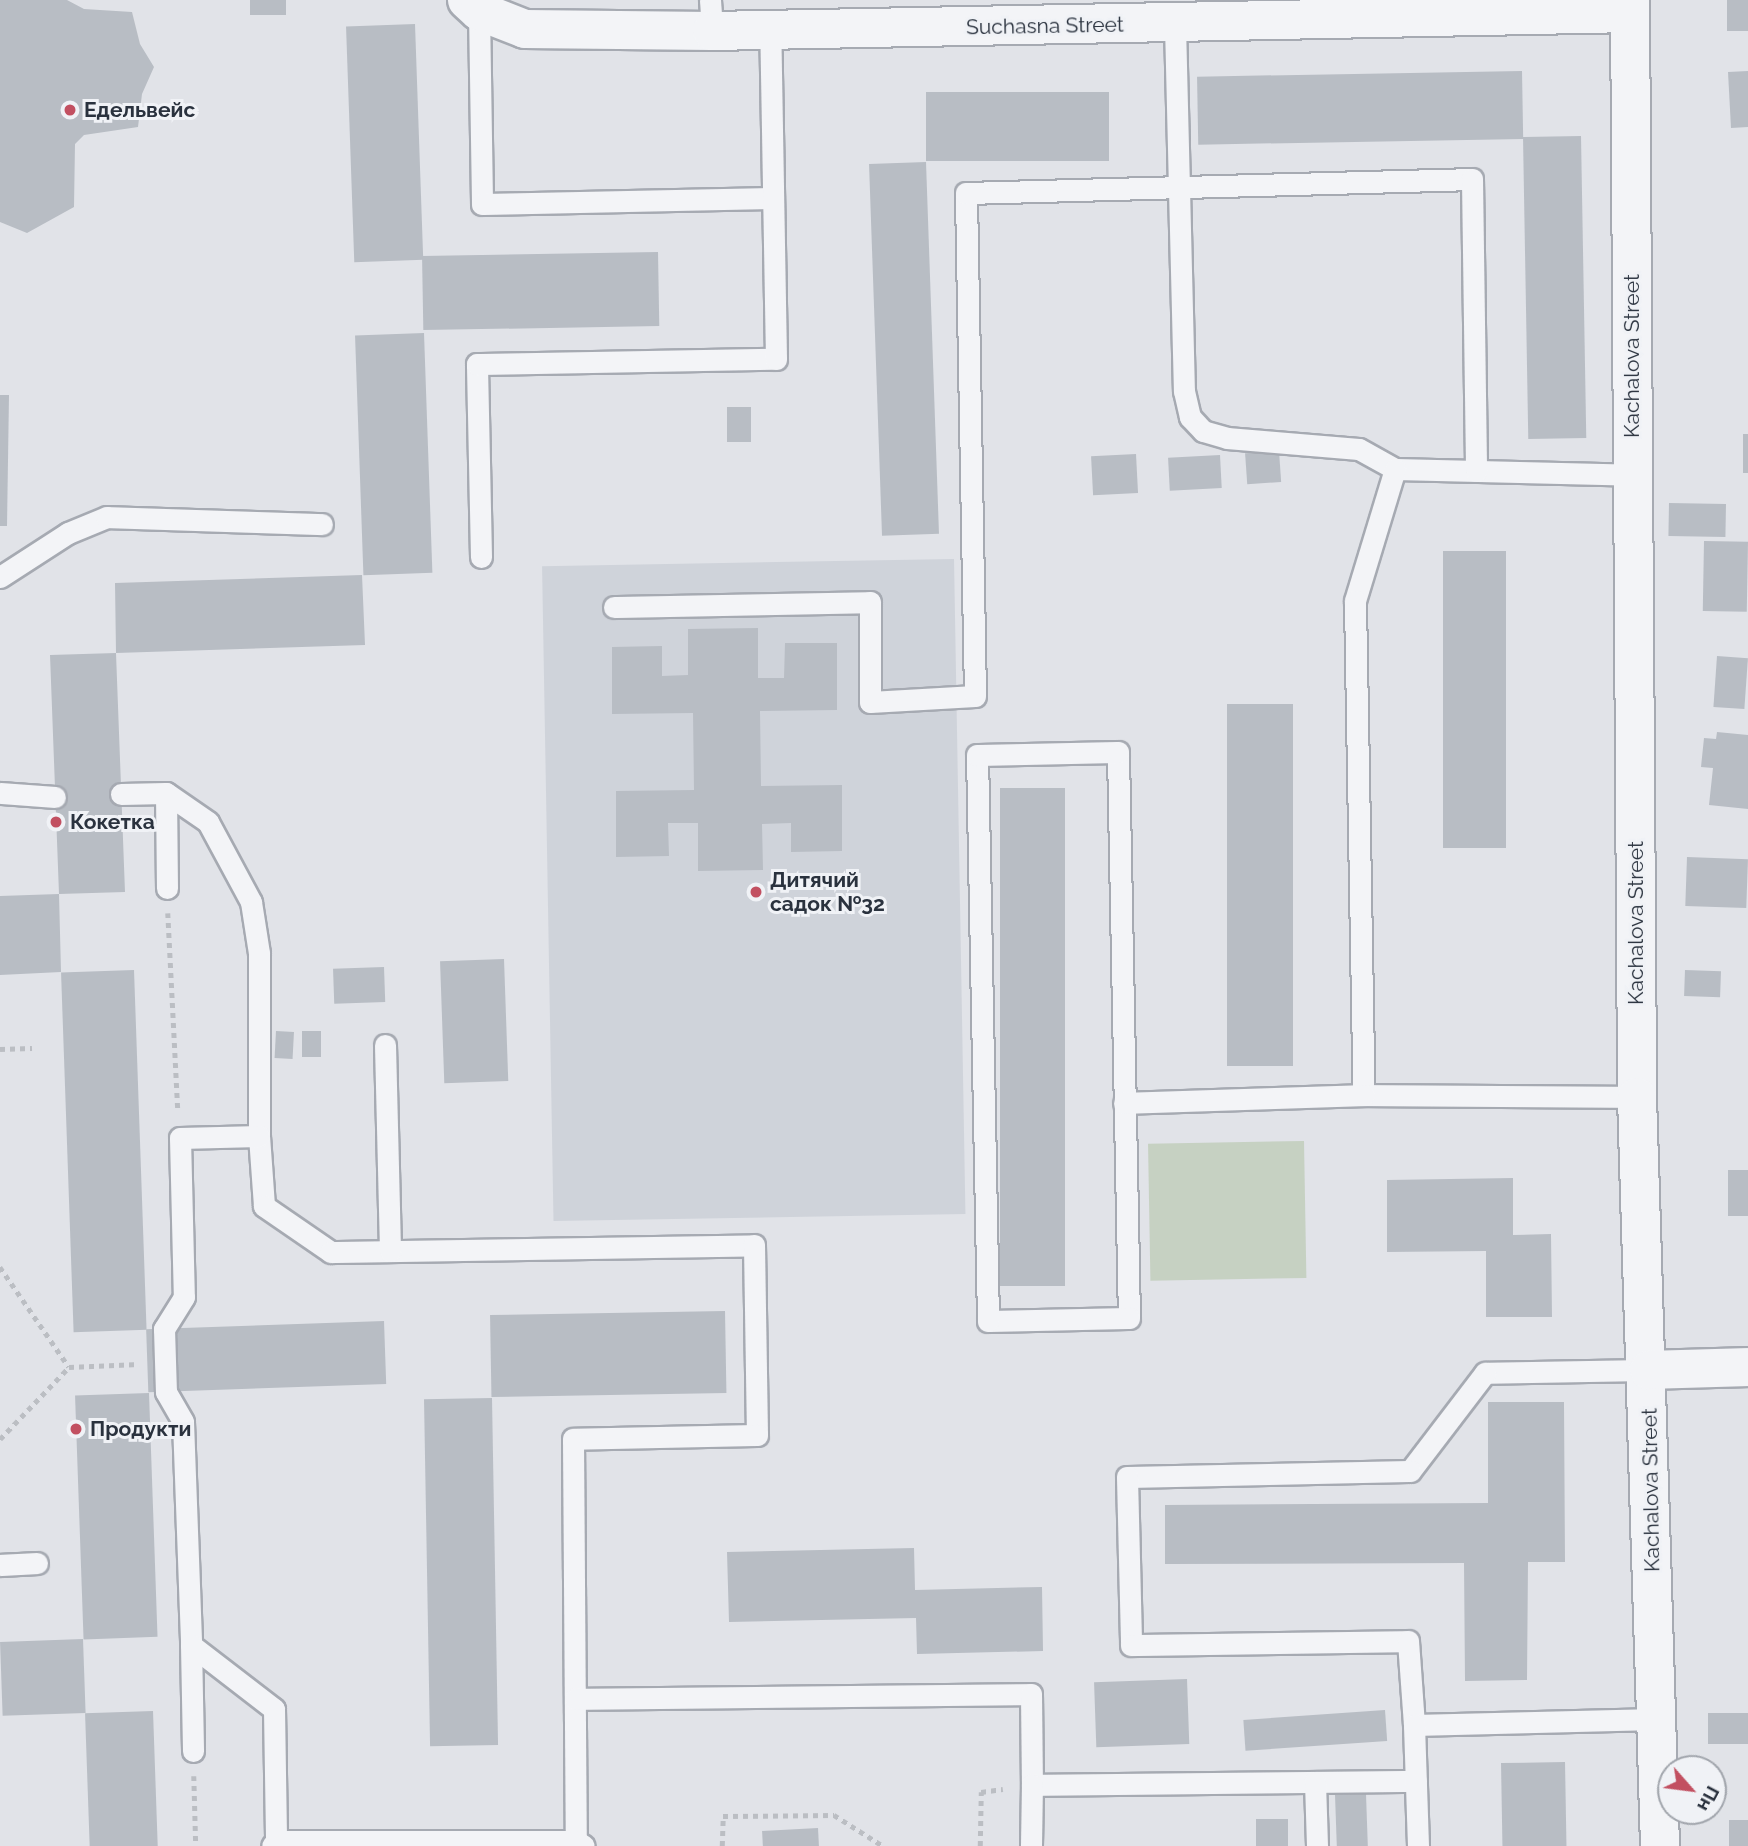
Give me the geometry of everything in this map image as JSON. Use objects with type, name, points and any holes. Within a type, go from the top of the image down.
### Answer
[{"type":"street","name":"Suchasna Street","points":[[473,5],[525,29],[711,16],[770,29],[1175,24],[1387,10],[1630,6]]},
{"type":"street","name":"Kachalova Street","points":[[1630,6],[1637,1097],[1649,1370],[1660,1846]]},
{"type":"street","points":[[1649,1370],[1748,1367]]},
{"type":"lane","points":[[473,5],[482,204],[773,198]]},
{"type":"lane","points":[[1175,24],[1184,391],[1189,416],[1203,431],[1227,438],[1359,449],[1395,469],[1633,475]]},
{"type":"lane","points":[[481,557],[477,364],[776,359],[770,29]]},
{"type":"lane","points":[[614,607],[870,601],[870,702],[975,696],[966,193],[1472,179],[1476,471]]},
{"type":"lane","points":[[1364,1096],[1355,601],[1395,469]]},
{"type":"lane","points":[[0,577],[68,533],[107,517],[322,524]]},
{"type":"lane","points":[[1118,752],[1124,1103],[1129,1318],[988,1321],[977,755],[1118,752]]},
{"type":"lane","points":[[0,793],[55,797]]},
{"type":"lane","points":[[121,794],[166,793],[208,822],[251,902],[259,953],[259,1136],[264,1206],[331,1252],[754,1245],[757,1435],[573,1439],[575,1699],[580,1844],[274,1843],[274,1709],[191,1645]]},
{"type":"lane","points":[[166,793],[167,888]]},
{"type":"lane","points":[[385,1045],[390,1251]]},
{"type":"lane","points":[[1124,1103],[1364,1096],[1637,1097]]},
{"type":"lane","points":[[193,1751],[183,1422],[166,1392],[163,1329],[184,1297],[180,1138],[259,1136]]},
{"type":"lane","points":[[1418,1846],[1415,1725],[1408,1641],[1131,1645],[1127,1477],[1410,1471],[1485,1373],[1649,1370]]},
{"type":"lane","points":[[0,1565],[37,1563]]},
{"type":"lane","points":[[575,1699],[1031,1694],[1031,1846]]},
{"type":"lane","points":[[1415,1725],[1656,1719]]},
{"type":"lane","points":[[1032,1785],[1416,1781]]},
{"type":"lane","points":[[1315,1782],[1317,1846]]},
{"type":"path","points":[[167,888],[180,1138]]},
{"type":"path","points":[[0,1049],[32,1048]]},
{"type":"path","points":[[0,1266],[69,1367]]},
{"type":"path","points":[[0,1439],[69,1367],[165,1363]]},
{"type":"path","points":[[193,1751],[196,1846]]},
{"type":"path","points":[[981,1846],[981,1792],[1032,1785]]},
{"type":"path","points":[[722,1846],[723,1816],[834,1815],[883,1846]]},
{"type":"shaded area","name":"Дитячий садок №32","points":[[954,559],[965,1214],[553,1221],[542,566]]},
{"type":"green space","points":[[1304,1141],[1306,1278],[1150,1281],[1148,1144]]},
{"type":"building","name":"Едельвейс","points":[[0,0],[67,0],[84,9],[132,12],[140,44],[154,67],[142,94],[138,127],[84,135],[75,144],[74,207],[27,233],[0,222]]},
{"type":"building","points":[[250,0],[286,0],[286,15],[250,15]]},
{"type":"building","points":[[1727,0],[1748,0],[1748,31],[1727,31]]},
{"type":"building","points":[[415,24],[423,260],[354,262],[346,26]]},
{"type":"building","points":[[1522,71],[1523,139],[1198,145],[1197,77]]},
{"type":"building","points":[[1748,71],[1748,127],[1731,128],[1728,72]]},
{"type":"building","points":[[926,92],[1109,92],[1109,161],[926,161]]},
{"type":"building","points":[[1581,136],[1586,438],[1528,439],[1523,137]]},
{"type":"building","points":[[926,162],[939,534],[882,536],[869,164]]},
{"type":"building","points":[[658,252],[659,326],[423,330],[422,256]]},
{"type":"building","points":[[424,333],[432,573],[363,575],[355,335]]},
{"type":"building","points":[[0,395],[9,395],[7,526],[0,526]]},
{"type":"building","points":[[727,407],[751,407],[751,442],[727,442]]},
{"type":"building","points":[[1743,434],[1748,434],[1748,473],[1743,473]]},
{"type":"building","points":[[1279,451],[1281,482],[1247,484],[1245,453]]},
{"type":"building","points":[[1136,454],[1138,493],[1093,495],[1091,456]]},
{"type":"building","points":[[1220,455],[1222,488],[1170,491],[1168,458]]},
{"type":"building","points":[[1669,503],[1726,504],[1725,537],[1668,536]]},
{"type":"building","points":[[1704,541],[1748,542],[1747,612],[1703,611]]},
{"type":"building","points":[[1443,551],[1506,551],[1506,848],[1443,848]]},
{"type":"building","points":[[362,575],[365,645],[116,653],[115,583]]},
{"type":"building","points":[[758,628],[758,678],[784,678],[785,643],[837,643],[837,710],[760,711],[761,786],[842,785],[842,851],[791,852],[791,823],[762,824],[763,870],[698,871],[698,823],[668,823],[669,856],[616,857],[616,791],[694,790],[693,713],[612,714],[612,647],[662,646],[662,676],[688,675],[688,629]]},
{"type":"building","points":[[116,653],[125,892],[59,894],[50,655]]},
{"type":"building","points":[[1717,656],[1748,658],[1744,709],[1713,707]]},
{"type":"building","points":[[1227,704],[1293,704],[1293,1066],[1227,1066]]},
{"type":"building","points":[[1717,732],[1748,735],[1748,809],[1709,805],[1713,768],[1701,767],[1704,738],[1716,739]]},
{"type":"building","points":[[1000,788],[1065,788],[1065,1286],[1000,1286]]},
{"type":"building","points":[[1687,857],[1748,859],[1746,908],[1685,906]]},
{"type":"building","points":[[59,894],[61,972],[0,975],[0,896]]},
{"type":"building","points":[[504,959],[508,1081],[444,1083],[440,961]]},
{"type":"building","points":[[384,967],[385,1002],[334,1004],[333,969]]},
{"type":"building","points":[[134,970],[147,1330],[74,1332],[61,973]]},
{"type":"building","points":[[1685,970],[1721,971],[1720,997],[1684,996]]},
{"type":"building","points":[[276,1031],[294,1032],[293,1059],[275,1058]]},
{"type":"building","points":[[302,1031],[321,1031],[321,1057],[302,1057]]},
{"type":"building","points":[[1728,1170],[1748,1170],[1748,1216],[1728,1216]]},
{"type":"building","points":[[1513,1178],[1513,1235],[1551,1234],[1552,1317],[1486,1317],[1486,1251],[1387,1252],[1387,1180]]},
{"type":"building","points":[[725,1311],[726,1393],[491,1397],[490,1315]]},
{"type":"building","points":[[384,1321],[386,1384],[148,1392],[146,1329]]},
{"type":"building","points":[[149,1393],[158,1637],[84,1639],[75,1396]]},
{"type":"building","points":[[492,1398],[498,1745],[430,1746],[424,1399]]},
{"type":"building","points":[[1488,1402],[1564,1402],[1565,1562],[1528,1562],[1527,1680],[1465,1681],[1464,1563],[1165,1564],[1165,1505],[1488,1503]]},
{"type":"building","points":[[914,1548],[915,1590],[1042,1587],[1043,1651],[917,1654],[916,1618],[729,1622],[727,1552]]},
{"type":"building","points":[[83,1639],[86,1713],[3,1716],[0,1642]]},
{"type":"building","points":[[1187,1679],[1189,1744],[1096,1747],[1094,1682]]},
{"type":"building","points":[[1385,1710],[1387,1741],[1246,1751],[1243,1720]]},
{"type":"building","points":[[153,1711],[158,1846],[90,1846],[85,1713]]},
{"type":"building","points":[[1708,1713],[1748,1713],[1748,1744],[1708,1744]]},
{"type":"building","points":[[1565,1762],[1566,1846],[1502,1846],[1501,1763]]},
{"type":"building","points":[[1366,1794],[1368,1846],[1337,1846],[1335,1795]]},
{"type":"building","points":[[1256,1819],[1288,1819],[1288,1846],[1256,1846]]},
{"type":"building","points":[[1729,1820],[1748,1820],[1748,1846],[1729,1846]]},
{"type":"building","points":[[818,1828],[819,1846],[763,1846],[762,1831]]},
{"type":"place","name":"Едельвейс","points":[[70,110]]},
{"type":"place","name":"Кокетка","points":[[56,822]]},
{"type":"place","name":"Дитячий садок №32","points":[[756,892]]},
{"type":"place","name":"Продукти","points":[[76,1429]]}]
